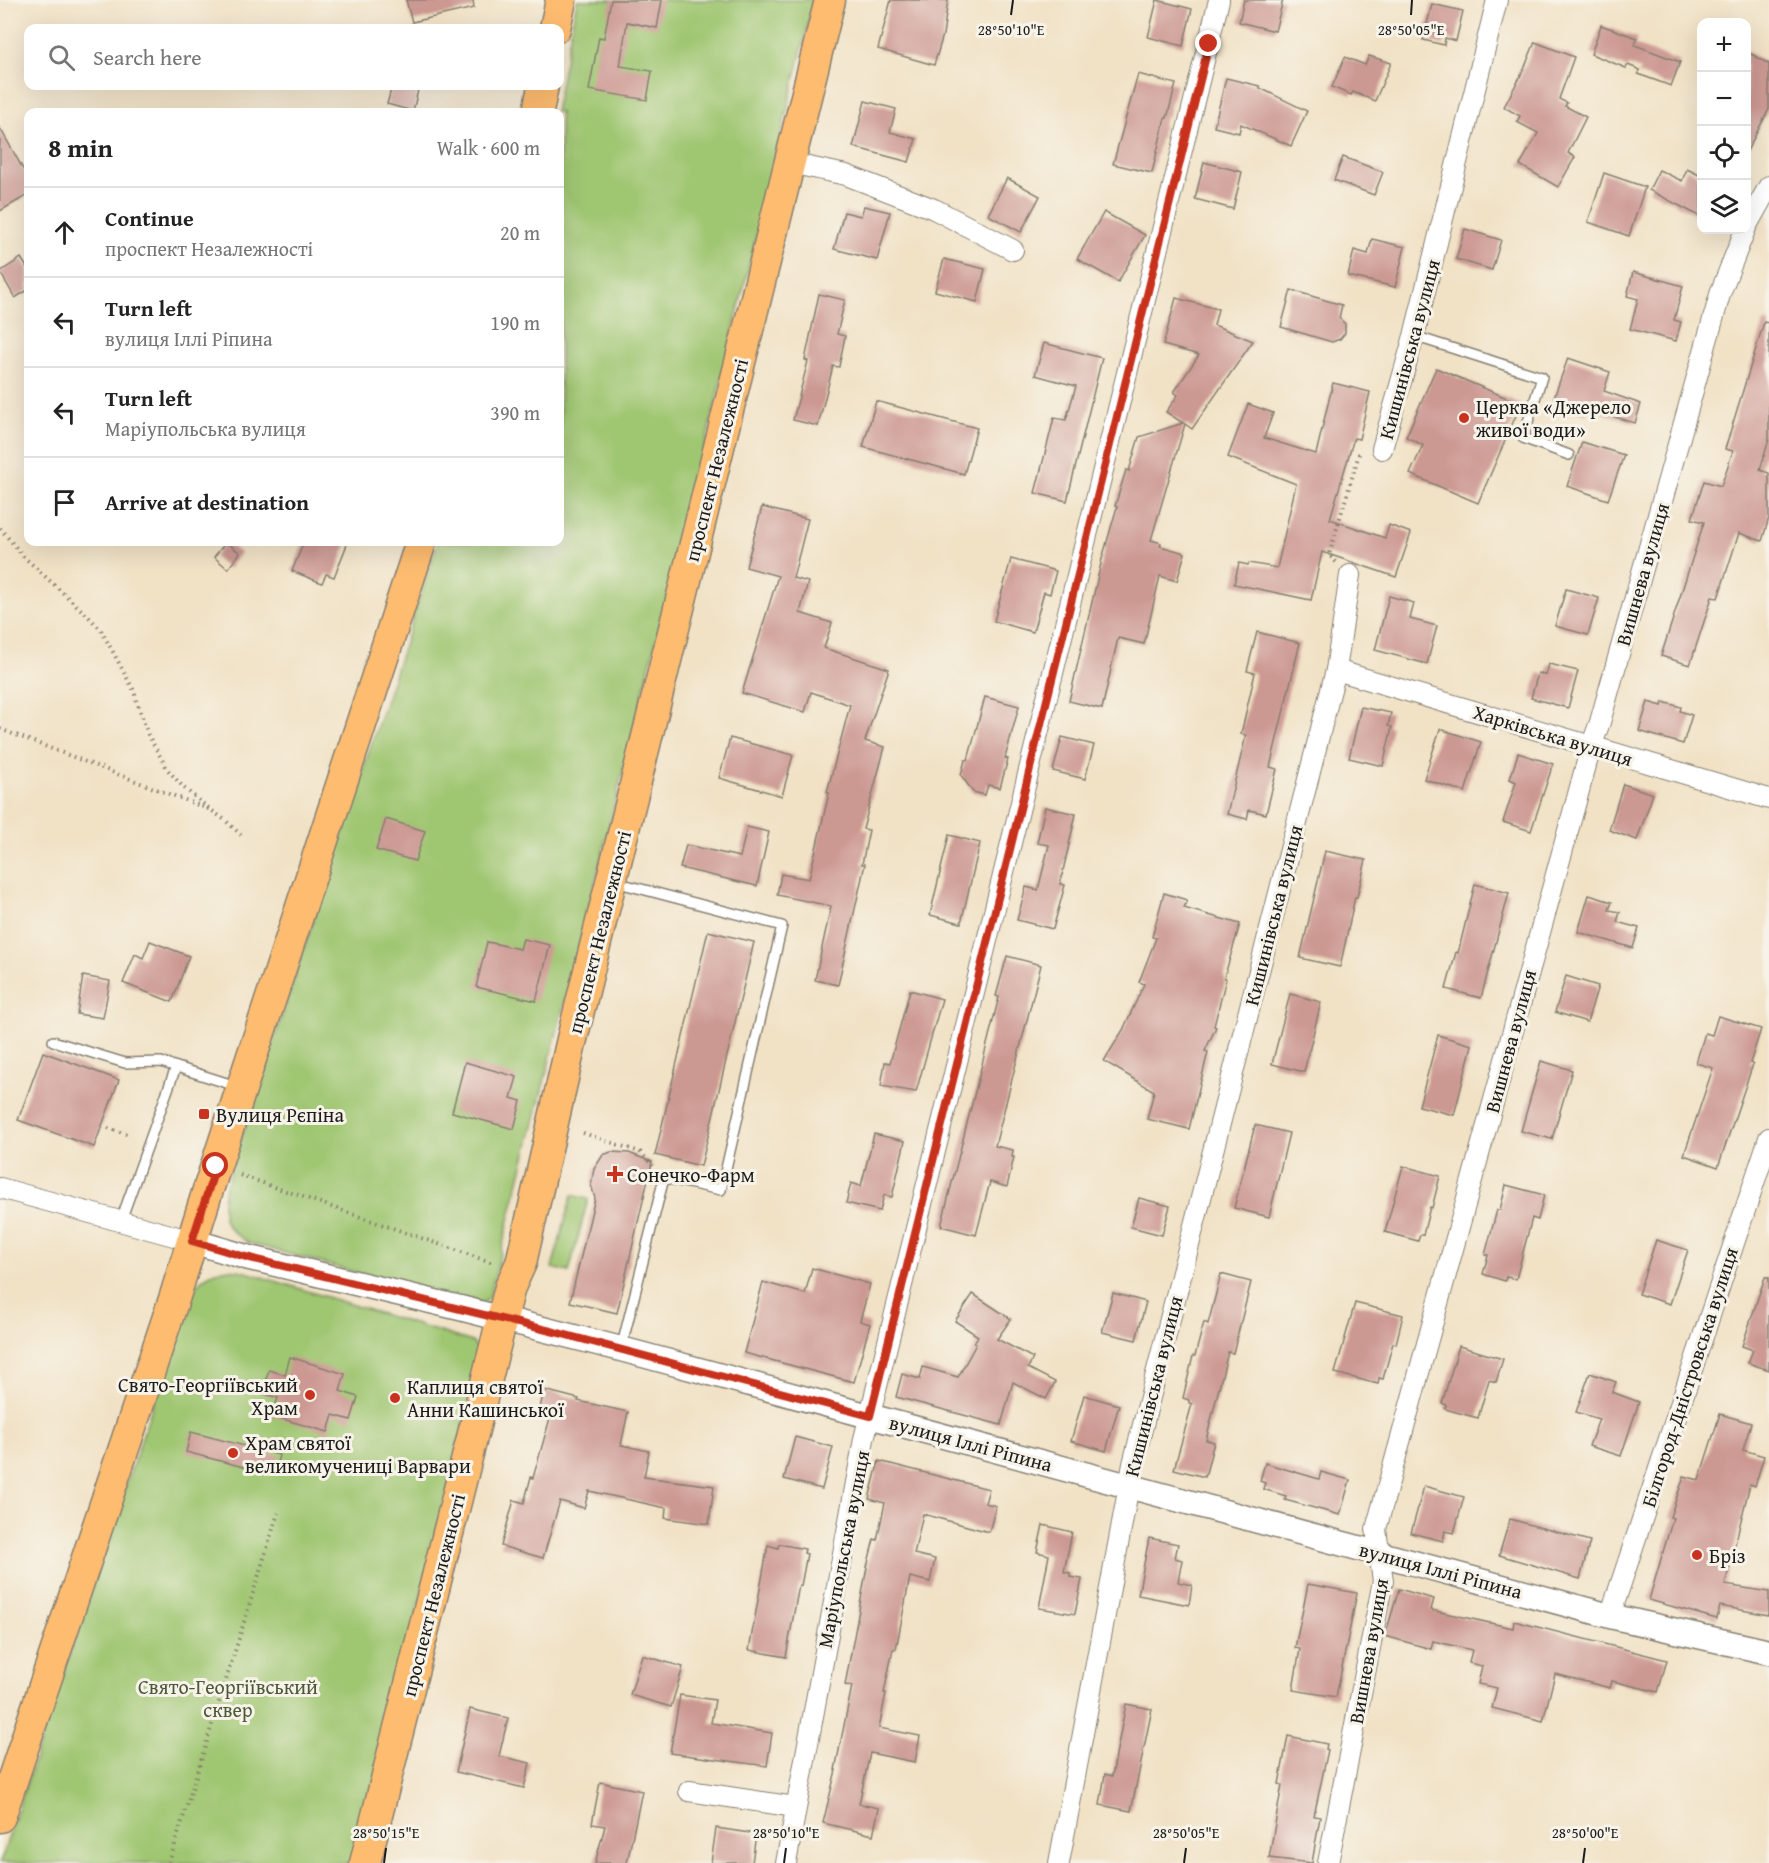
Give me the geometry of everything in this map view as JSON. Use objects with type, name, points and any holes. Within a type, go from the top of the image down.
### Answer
[{"type":"main road","points":[[556,24],[561,0]]},
{"type":"main road","name":"проспект Незалежності","points":[[366,1863],[502,1318],[510,1287],[520,1263],[560,1088],[830,0]]},
{"type":"main road","points":[[539,108],[542,90]]},
{"type":"main road","points":[[0,1817],[420,546]]},
{"type":"street","name":"Маріупольська вулиця","points":[[786,1863],[864,1439],[1220,0]]},
{"type":"street","name":"Кишинівська вулиця","points":[[1382,449],[1414,336],[1497,0]]},
{"type":"street","points":[[790,163],[846,175],[934,209],[1013,250]]},
{"type":"street","name":"Вишнева вулиця","points":[[1751,219],[1769,186]]},
{"type":"street","name":"Вишнева вулиця","points":[[1328,1863],[1383,1581],[1376,1529],[1591,747],[1600,722],[1721,291],[1744,234]]},
{"type":"street","name":"Кишинівська вулиця","points":[[1059,1863],[1128,1486],[1336,670],[1350,574]]},
{"type":"street","name":"Харківська вулиця","points":[[1336,670],[1769,800]]},
{"type":"street","name":"Білгород-Дністровська вулиця","points":[[1610,1616],[1769,1138]]},
{"type":"street","name":"вулиця Іллі Ріпина","points":[[0,1188],[122,1220],[246,1257],[621,1349],[1610,1616],[1769,1652]]},
{"type":"street","points":[[689,1791],[795,1807]]},
{"type":"lane","points":[[1414,336],[1542,377],[1523,438],[1569,454]]},
{"type":"lane","points":[[611,881],[782,926],[721,1190],[664,1178],[621,1349]]},
{"type":"lane","points":[[53,1041],[125,1063],[161,1062],[242,1088]]},
{"type":"lane","points":[[122,1220],[176,1067]]},
{"type":"path","name":"Кишинівська вулиця","points":[[1350,574],[1329,555],[1359,453],[1382,449]]},
{"type":"path","points":[[0,528],[23,556],[101,630],[133,689],[148,735],[168,770],[184,788],[225,820],[241,836]]},
{"type":"path","points":[[0,729],[211,810]]},
{"type":"path","points":[[108,1128],[129,1135]]},
{"type":"path","points":[[583,1133],[640,1152],[664,1178]]},
{"type":"path","points":[[231,1172],[497,1264]]},
{"type":"path","points":[[169,1863],[278,1514]]},
{"type":"green space","points":[[577,0],[814,0],[690,507],[490,1295],[483,1303],[474,1304],[249,1243],[229,1228],[224,1217],[223,1202],[224,1192],[437,546],[564,546],[564,108],[556,108],[559,90],[564,90],[564,66]]},
{"type":"green space","points":[[572,1195],[588,1199],[569,1272],[552,1268]]},
{"type":"green space","name":"Свято-Георгіївський сквер","points":[[230,1269],[243,1271],[472,1342],[481,1353],[355,1863],[0,1863],[189,1296],[206,1277]]},
{"type":"building","points":[[406,0],[473,0],[474,8],[412,22]]},
{"type":"building","points":[[611,0],[662,0],[657,28],[627,22],[620,66],[652,71],[647,100],[589,90],[599,37],[604,38]]},
{"type":"building","points":[[891,0],[948,0],[943,35],[934,65],[878,49]]},
{"type":"building","points":[[1157,0],[1192,9],[1183,46],[1148,37]]},
{"type":"building","points":[[1244,0],[1283,0],[1275,31],[1239,22]]},
{"type":"building","points":[[1432,4],[1463,11],[1456,41],[1445,38],[1444,45],[1423,40]]},
{"type":"building","points":[[1601,25],[1637,38],[1635,45],[1680,62],[1671,86],[1638,74],[1640,70],[1628,65],[1626,68],[1591,54]]},
{"type":"building","points":[[1535,42],[1574,57],[1559,99],[1567,103],[1565,106],[1586,117],[1568,153],[1575,157],[1558,187],[1520,165],[1538,133],[1517,122],[1520,116],[1504,107]]},
{"type":"building","points":[[1751,54],[1769,64],[1769,109],[1751,143]]},
{"type":"building","points":[[1369,56],[1391,63],[1375,101],[1332,87],[1345,57],[1365,65]]},
{"type":"building","points":[[1138,74],[1176,84],[1152,173],[1113,164]]},
{"type":"building","points":[[1226,78],[1260,86],[1307,111],[1291,146],[1241,124],[1239,133],[1214,127]]},
{"type":"building","points":[[391,90],[418,90],[414,108],[387,104]]},
{"type":"building","points":[[865,101],[896,109],[890,132],[916,139],[909,162],[853,147]]},
{"type":"building","points":[[0,128],[24,171],[24,197],[0,211]]},
{"type":"building","points":[[1343,157],[1383,172],[1374,195],[1334,180]]},
{"type":"building","points":[[1204,162],[1242,172],[1233,209],[1195,199]]},
{"type":"building","points":[[1687,169],[1697,174],[1697,215],[1649,190],[1659,170],[1682,181]]},
{"type":"building","points":[[1604,173],[1645,187],[1629,236],[1588,222]]},
{"type":"building","points":[[1007,178],[1040,196],[1021,232],[988,215]]},
{"type":"building","points":[[864,206],[890,212],[877,260],[834,249],[844,212],[861,216]]},
{"type":"building","points":[[1104,212],[1145,235],[1118,282],[1077,259]]},
{"type":"building","points":[[1465,229],[1501,240],[1492,270],[1456,259]]},
{"type":"building","points":[[1372,239],[1405,247],[1395,287],[1348,276],[1354,250],[1368,254]]},
{"type":"building","points":[[21,258],[24,263],[24,292],[15,298],[0,272]]},
{"type":"building","points":[[944,259],[985,269],[977,302],[935,291]]},
{"type":"building","points":[[1633,272],[1683,286],[1674,320],[1681,322],[1676,341],[1630,329],[1638,299],[1627,296]]},
{"type":"building","points":[[1291,290],[1342,305],[1339,318],[1345,324],[1345,333],[1340,339],[1332,342],[1281,327]]},
{"type":"building","points":[[819,294],[845,300],[837,334],[845,336],[839,367],[833,366],[818,426],[793,420],[808,361],[805,360]]},
{"type":"building","points":[[1176,298],[1218,309],[1214,325],[1253,341],[1192,429],[1185,424],[1151,540],[1161,543],[1160,546],[1185,553],[1177,581],[1160,576],[1144,644],[1118,638],[1102,709],[1069,701],[1102,559],[1117,507],[1115,506],[1139,437],[1183,423],[1166,412],[1178,395],[1174,392],[1199,355],[1163,345]]},
{"type":"building","points":[[1764,322],[1769,323],[1769,439],[1760,470],[1769,473],[1769,518],[1762,541],[1739,533],[1718,598],[1712,597],[1690,665],[1661,656],[1704,522],[1692,519],[1704,481],[1721,486],[1733,451],[1725,449]]},
{"type":"building","points":[[1044,343],[1102,358],[1067,501],[1035,493],[1054,418],[1066,420],[1076,386],[1035,375]]},
{"type":"building","points":[[1568,358],[1610,372],[1604,391],[1641,404],[1635,423],[1589,409],[1587,415],[1552,403]]},
{"type":"building","name":"Церква «Джерело живої води»","points":[[1436,368],[1521,404],[1478,503],[1410,474],[1423,445],[1406,437]]},
{"type":"building","points":[[1333,383],[1370,392],[1359,439],[1354,438],[1330,519],[1385,538],[1389,525],[1411,533],[1396,577],[1322,552],[1311,600],[1234,584],[1239,563],[1277,568],[1296,484],[1228,457],[1248,404],[1273,413],[1264,438],[1316,454]]},
{"type":"building","points":[[876,401],[977,428],[964,474],[863,447]]},
{"type":"building","points":[[1582,442],[1624,455],[1608,500],[1567,486]]},
{"type":"building","points":[[762,507],[808,519],[793,578],[808,582],[800,613],[832,623],[824,648],[889,669],[865,741],[885,747],[863,829],[869,830],[862,864],[865,864],[838,985],[815,980],[831,906],[777,895],[781,874],[809,879],[829,793],[827,792],[850,705],[811,692],[805,712],[742,693],[778,576],[746,567]]},
{"type":"building","points":[[223,546],[231,546],[240,553],[228,569],[214,557]]},
{"type":"building","points":[[302,546],[346,546],[334,577],[326,574],[322,583],[292,571]]},
{"type":"building","points":[[1011,559],[1056,571],[1050,594],[1044,592],[1033,632],[994,621]]},
{"type":"building","points":[[1566,589],[1599,598],[1588,635],[1555,626]]},
{"type":"building","points":[[1389,596],[1414,603],[1410,619],[1437,626],[1427,664],[1375,650]]},
{"type":"building","points":[[1257,632],[1300,643],[1270,767],[1277,769],[1266,814],[1249,810],[1247,819],[1227,814],[1246,735],[1241,734],[1255,673],[1247,671]]},
{"type":"building","points":[[1549,664],[1578,671],[1568,708],[1531,698],[1538,673],[1546,675]]},
{"type":"building","points":[[985,697],[1019,706],[1005,758],[1008,759],[1000,788],[988,785],[985,795],[973,792],[961,775],[965,760],[968,760]]},
{"type":"building","points":[[1648,702],[1662,706],[1663,702],[1681,707],[1680,711],[1692,715],[1683,744],[1639,731]]},
{"type":"building","points":[[1361,707],[1391,713],[1388,726],[1392,727],[1383,766],[1349,758]]},
{"type":"building","points":[[1440,729],[1481,742],[1465,792],[1424,779]]},
{"type":"building","points":[[1062,737],[1094,745],[1085,779],[1053,771]]},
{"type":"building","points":[[730,738],[793,755],[782,796],[719,778]]},
{"type":"building","points":[[1518,753],[1553,764],[1531,831],[1503,822],[1516,782],[1510,779]]},
{"type":"building","points":[[1623,784],[1653,794],[1637,840],[1609,830]]},
{"type":"building","points":[[1045,807],[1076,814],[1060,884],[1065,885],[1053,929],[1017,920],[1026,887],[1038,890],[1049,845],[1037,843]]},
{"type":"building","points":[[386,819],[425,831],[415,861],[376,850]]},
{"type":"building","points":[[747,827],[769,832],[757,886],[680,868],[686,845],[740,857]]},
{"type":"building","points":[[949,835],[980,843],[961,923],[930,915]]},
{"type":"building","points":[[1325,851],[1366,860],[1357,897],[1355,897],[1340,967],[1300,958]]},
{"type":"building","points":[[1475,884],[1509,893],[1481,998],[1446,989],[1456,952],[1458,953]]},
{"type":"building","points":[[1164,893],[1187,900],[1184,908],[1240,924],[1224,978],[1226,979],[1214,1026],[1216,1027],[1205,1051],[1208,1052],[1189,1129],[1147,1119],[1154,1091],[1104,1061],[1123,1030],[1144,984],[1139,982],[1156,938],[1152,937]]},
{"type":"building","points":[[1589,895],[1612,902],[1609,910],[1620,912],[1617,922],[1639,928],[1633,948],[1578,932]]},
{"type":"building","points":[[708,931],[754,942],[701,1166],[655,1155]]},
{"type":"building","points":[[523,939],[550,945],[536,1001],[476,987],[487,942],[520,949]]},
{"type":"building","points":[[150,941],[189,956],[172,1002],[123,983],[135,954],[143,958]]},
{"type":"building","points":[[1007,956],[1041,965],[995,1146],[1013,1150],[1012,1157],[1014,1157],[1007,1187],[990,1182],[976,1235],[941,1226],[999,997],[996,996]]},
{"type":"building","points":[[83,976],[110,981],[103,1018],[77,1014]]},
{"type":"building","points":[[1566,976],[1598,986],[1587,1022],[1555,1012]]},
{"type":"building","points":[[910,990],[942,999],[916,1092],[881,1086],[885,1062],[890,1063]]},
{"type":"building","points":[[1290,994],[1321,1002],[1304,1072],[1272,1064]]},
{"type":"building","points":[[1718,1016],[1761,1029],[1750,1063],[1753,1064],[1718,1167],[1684,1155],[1713,1068],[1696,1063],[1705,1033],[1712,1035]]},
{"type":"building","points":[[1438,1035],[1472,1045],[1454,1115],[1419,1106]]},
{"type":"building","points":[[43,1052],[119,1080],[94,1147],[18,1120]]},
{"type":"building","points":[[1541,1061],[1572,1070],[1552,1139],[1521,1131]]},
{"type":"building","points":[[465,1062],[517,1077],[511,1098],[521,1101],[514,1129],[452,1112]]},
{"type":"building","points":[[1255,1125],[1289,1133],[1269,1217],[1234,1208]]},
{"type":"building","points":[[874,1134],[905,1141],[892,1197],[884,1195],[880,1211],[846,1203],[851,1183],[861,1186]]},
{"type":"building","points":[[611,1152],[629,1153],[652,1162],[617,1313],[570,1302],[595,1198],[591,1185],[594,1169],[603,1155]]},
{"type":"building","points":[[1403,1166],[1440,1176],[1423,1235],[1420,1235],[1418,1241],[1385,1232]]},
{"type":"building","points":[[1506,1185],[1544,1195],[1538,1220],[1532,1218],[1516,1279],[1506,1277],[1505,1281],[1483,1274],[1488,1255],[1485,1255]]},
{"type":"building","points":[[1139,1198],[1170,1206],[1162,1235],[1131,1227]]},
{"type":"building","points":[[1656,1240],[1688,1250],[1670,1304],[1638,1294]]},
{"type":"building","points":[[812,1268],[870,1284],[860,1321],[870,1324],[854,1382],[744,1353],[763,1282],[805,1294]]},
{"type":"building","points":[[1221,1274],[1251,1282],[1233,1353],[1228,1352],[1206,1440],[1214,1442],[1205,1477],[1174,1469],[1192,1404],[1183,1398],[1193,1356],[1195,1356],[1204,1322],[1208,1324]]},
{"type":"building","points":[[1765,1277],[1769,1277],[1769,1370],[1748,1363],[1753,1350],[1742,1346]]},
{"type":"building","points":[[1113,1293],[1146,1302],[1136,1340],[1102,1332]]},
{"type":"building","points":[[973,1294],[1011,1319],[997,1339],[1033,1358],[1028,1368],[1055,1382],[1046,1399],[1013,1382],[1001,1425],[896,1397],[902,1374],[920,1379],[923,1367],[958,1377],[978,1336],[955,1321]]},
{"type":"building","points":[[1355,1303],[1403,1315],[1396,1344],[1393,1343],[1383,1379],[1379,1378],[1378,1384],[1335,1373]]},
{"type":"building","points":[[1459,1346],[1503,1359],[1496,1382],[1489,1380],[1478,1418],[1445,1409],[1446,1405],[1442,1403]]},
{"type":"building","name":"Свято-Георгіївський Храм","points":[[290,1357],[345,1374],[340,1391],[358,1397],[351,1420],[333,1415],[328,1432],[272,1416],[278,1398],[262,1393],[269,1370],[285,1375]]},
{"type":"building","points":[[1590,1373],[1616,1382],[1612,1392],[1639,1402],[1621,1456],[1589,1446],[1599,1419],[1576,1412]]},
{"type":"building","points":[[544,1390],[579,1399],[578,1401],[628,1412],[621,1445],[649,1451],[644,1477],[714,1486],[709,1524],[665,1518],[666,1508],[589,1491],[584,1508],[560,1501],[543,1558],[501,1546],[514,1500],[524,1503],[552,1411],[540,1408]]},
{"type":"building","points":[[1084,1395],[1119,1405],[1106,1451],[1071,1441]]},
{"type":"building","points":[[1720,1414],[1751,1423],[1743,1450],[1764,1456],[1755,1486],[1750,1484],[1725,1585],[1769,1592],[1769,1615],[1720,1606],[1717,1619],[1649,1600],[1673,1518],[1670,1517],[1684,1476],[1699,1480]]},
{"type":"building","name":"Храм святої великомучениці Варвари","points":[[191,1432],[279,1455],[274,1475],[186,1452]]},
{"type":"building","points":[[795,1437],[833,1447],[822,1489],[784,1479]]},
{"type":"building","points":[[879,1461],[989,1489],[985,1503],[996,1506],[989,1532],[923,1514],[914,1554],[935,1559],[930,1582],[910,1577],[896,1649],[893,1649],[879,1728],[920,1736],[915,1762],[870,1753],[859,1804],[879,1808],[873,1835],[823,1823],[852,1686],[845,1685],[867,1567],[874,1539],[877,1540],[885,1503],[869,1499]]},
{"type":"building","points":[[1265,1463],[1319,1479],[1321,1472],[1350,1480],[1340,1515],[1285,1500],[1286,1496],[1263,1489],[1265,1483],[1260,1481]]},
{"type":"building","points":[[1424,1486],[1464,1497],[1454,1533],[1445,1531],[1443,1541],[1411,1533]]},
{"type":"building","points":[[1510,1519],[1590,1541],[1580,1579],[1499,1555]]},
{"type":"building","points":[[1043,1525],[1072,1532],[1064,1572],[1070,1573],[1070,1577],[1082,1579],[1075,1614],[1039,1608],[1049,1555],[1037,1552]]},
{"type":"building","points":[[1149,1538],[1178,1544],[1175,1558],[1182,1560],[1178,1582],[1192,1585],[1189,1605],[1138,1595]]},
{"type":"building","points":[[779,1544],[805,1549],[804,1553],[807,1554],[786,1657],[749,1650],[768,1545],[778,1548]]},
{"type":"building","points":[[1308,1584],[1357,1593],[1336,1697],[1293,1690],[1300,1649],[1295,1648]]},
{"type":"building","points":[[1399,1589],[1434,1599],[1431,1610],[1513,1628],[1514,1621],[1667,1660],[1658,1692],[1612,1681],[1610,1688],[1555,1674],[1543,1721],[1492,1708],[1497,1688],[1478,1684],[1482,1666],[1469,1663],[1472,1650],[1433,1641],[1431,1649],[1385,1636]]},
{"type":"building","points":[[642,1655],[683,1667],[671,1707],[630,1695]]},
{"type":"building","points":[[680,1695],[715,1700],[711,1723],[772,1733],[767,1766],[670,1753]]},
{"type":"building","points":[[1126,1704],[1152,1709],[1131,1811],[1100,1805],[1105,1774],[1112,1776]]},
{"type":"building","points":[[470,1709],[508,1718],[499,1756],[530,1763],[524,1788],[456,1772]]},
{"type":"building","points":[[1288,1736],[1327,1744],[1326,1749],[1328,1750],[1314,1816],[1320,1817],[1312,1863],[1269,1858]]},
{"type":"building","points":[[600,1782],[642,1791],[627,1863],[595,1863],[605,1826],[592,1824]]},
{"type":"building","points":[[716,1828],[756,1834],[752,1863],[711,1863]]},
{"type":"place","name":"Церква «Джерело живої води»","points":[[1464,418]]},
{"type":"place","name":"Вулиця Рєпіна","points":[[204,1114]]},
{"type":"place","name":"Сонечко-Фарм","points":[[615,1174]]},
{"type":"place","name":"Свято-Георгіївський Храм","points":[[310,1395]]},
{"type":"place","name":"Каплиця cвятої Анни Кашинської","points":[[395,1398]]},
{"type":"place","name":"Храм святої великомучениці Варвари","points":[[233,1453]]},
{"type":"place","name":"Бріз","points":[[1697,1555]]},
{"type":"route","points":[[216,1166],[192,1241],[246,1257],[621,1349],[870,1416],[1209,44]]}]
